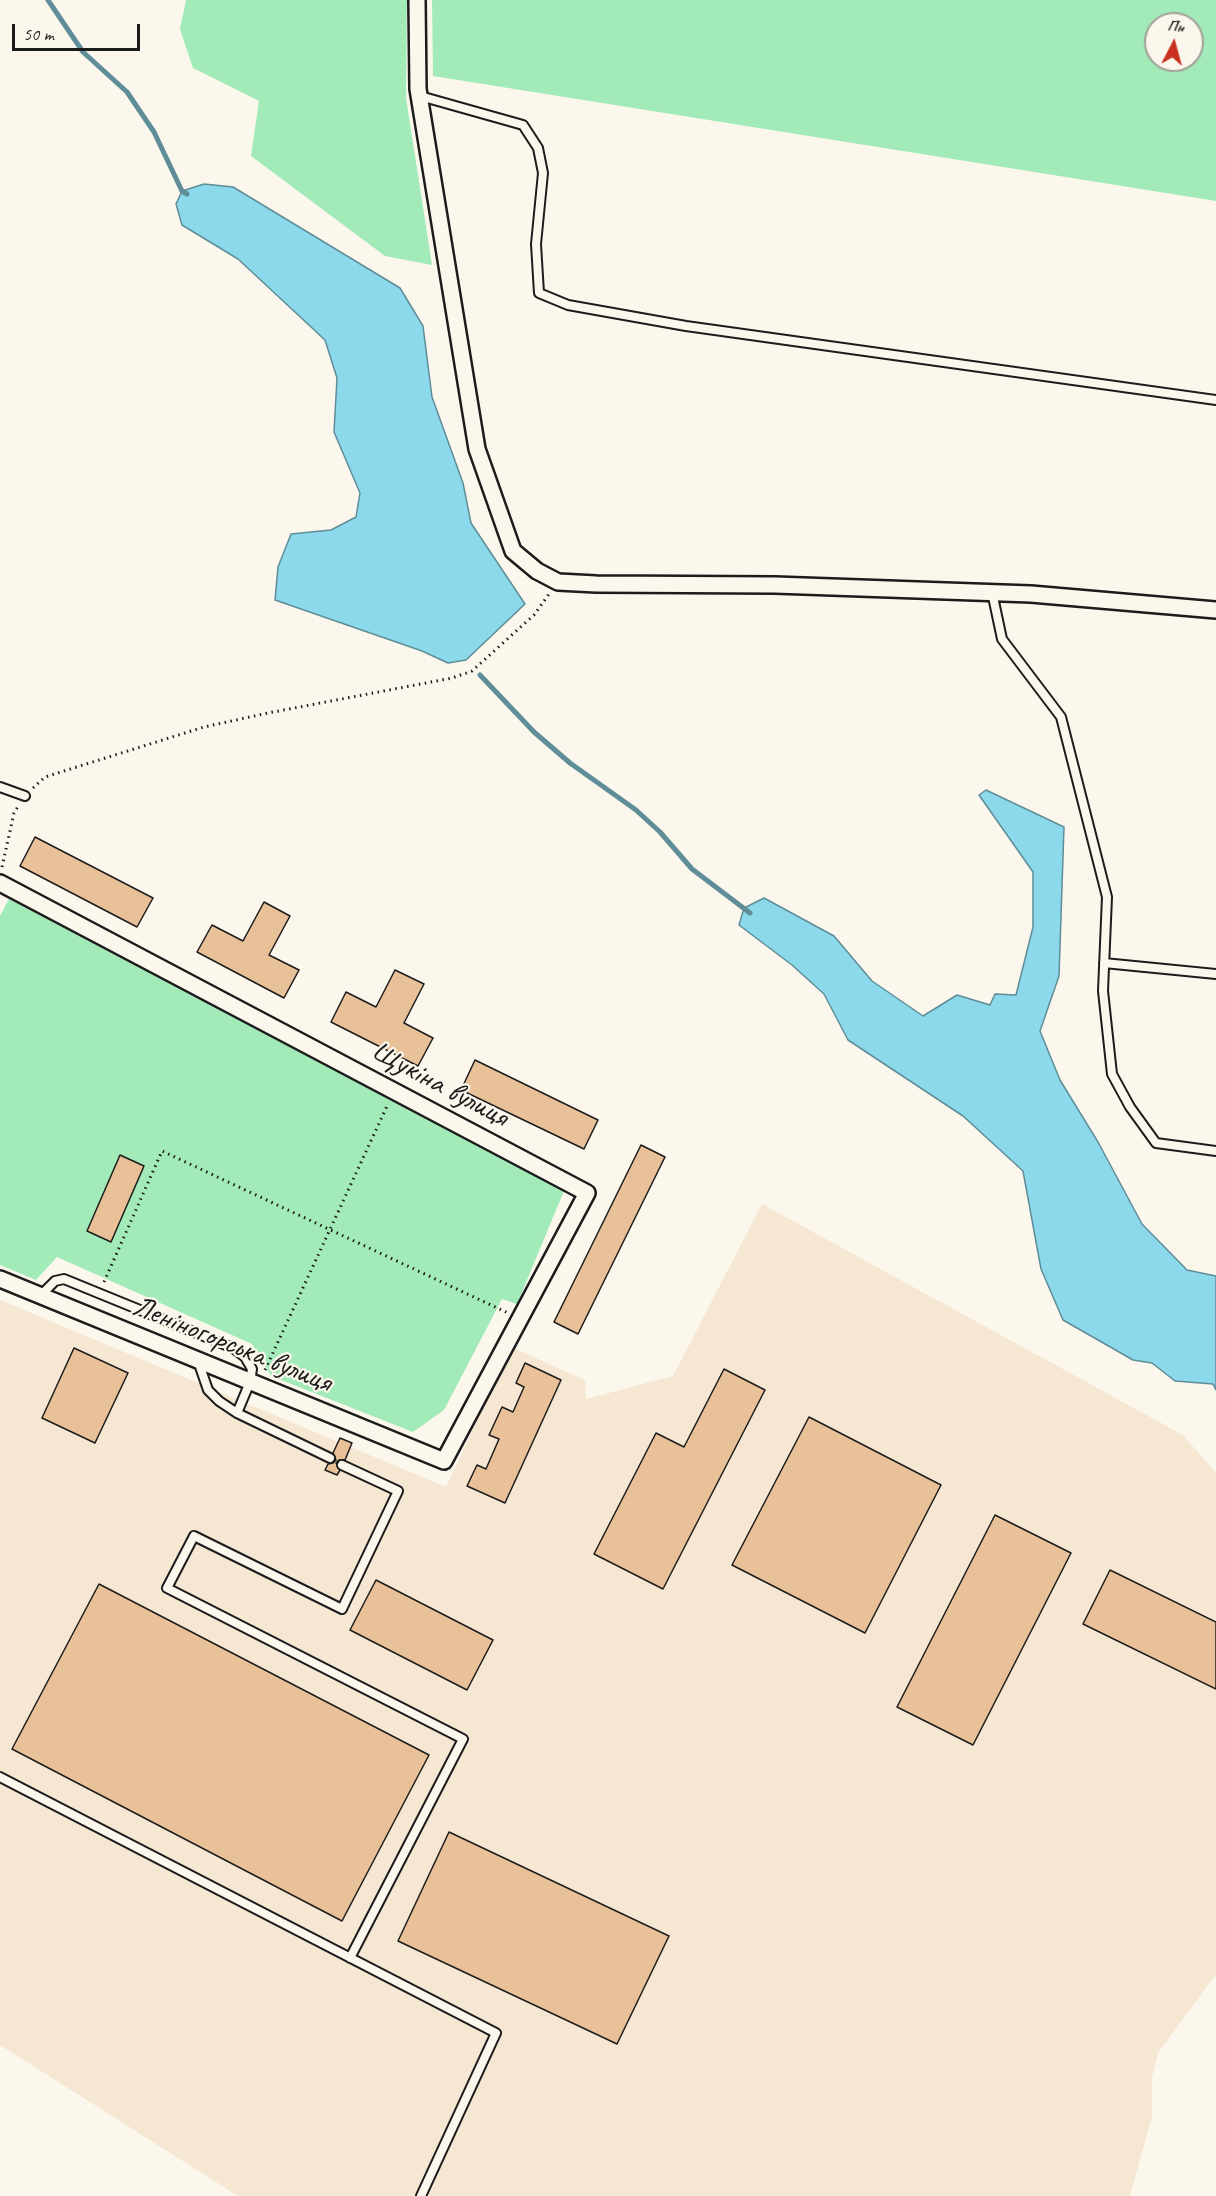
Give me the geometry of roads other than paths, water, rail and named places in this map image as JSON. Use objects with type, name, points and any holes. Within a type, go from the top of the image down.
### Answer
[{"type":"street","points":[[417,0],[420,96],[477,449],[513,551],[537,571],[558,582],[992,592],[1073,596],[1216,610]]},
{"type":"street","name":"Щукіна вулиця","points":[[1,878],[586,1193],[444,1461]]},
{"type":"street","name":"Леніногорська вулиця","points":[[0,1279],[444,1461]]},
{"type":"lane","points":[[420,96],[523,124],[538,148],[543,173],[536,244],[538,293],[568,304],[686,326],[1216,400]]},
{"type":"lane","points":[[992,592],[1002,639],[1060,717],[1107,897],[1103,991],[1112,1074],[1130,1107],[1156,1143],[1216,1151]]},
{"type":"lane","points":[[0,787],[25,796]]},
{"type":"lane","points":[[1104,963],[1216,974]]},
{"type":"lane","points":[[41,1295],[55,1281],[64,1279],[233,1348],[245,1357],[252,1369],[254,1384],[237,1413]]},
{"type":"lane","points":[[198,1360],[208,1390],[219,1401],[237,1413],[330,1458]]},
{"type":"lane","points":[[342,1465],[398,1491],[342,1608],[194,1536],[167,1588],[463,1739],[350,1958]]},
{"type":"lane","points":[[0,1777],[496,2032],[421,2196]]},
{"type":"water","points":[[204,184],[233,187],[400,288],[423,326],[432,397],[463,483],[471,523],[525,604],[466,660],[448,663],[422,651],[275,600],[278,567],[291,534],[331,530],[356,517],[360,493],[334,432],[337,378],[325,340],[238,259],[182,225],[176,204],[182,191]]},
{"type":"water","points":[[986,790],[1064,827],[1059,976],[1040,1031],[1060,1080],[1098,1142],[1142,1224],[1187,1270],[1216,1276],[1216,1390],[1213,1384],[1175,1381],[1152,1363],[1133,1360],[1063,1320],[1041,1269],[1023,1171],[963,1116],[848,1040],[824,994],[792,965],[739,925],[744,908],[764,898],[834,936],[872,981],[923,1016],[957,995],[990,1005],[995,994],[1016,995],[1033,927],[1033,872],[979,795]]},
{"type":"waterway","points":[[48,0],[83,52],[127,92],[154,132],[182,191],[187,194]]},
{"type":"waterway","points":[[480,675],[534,732],[570,763],[636,810],[660,832],[692,869],[750,913]]}]
